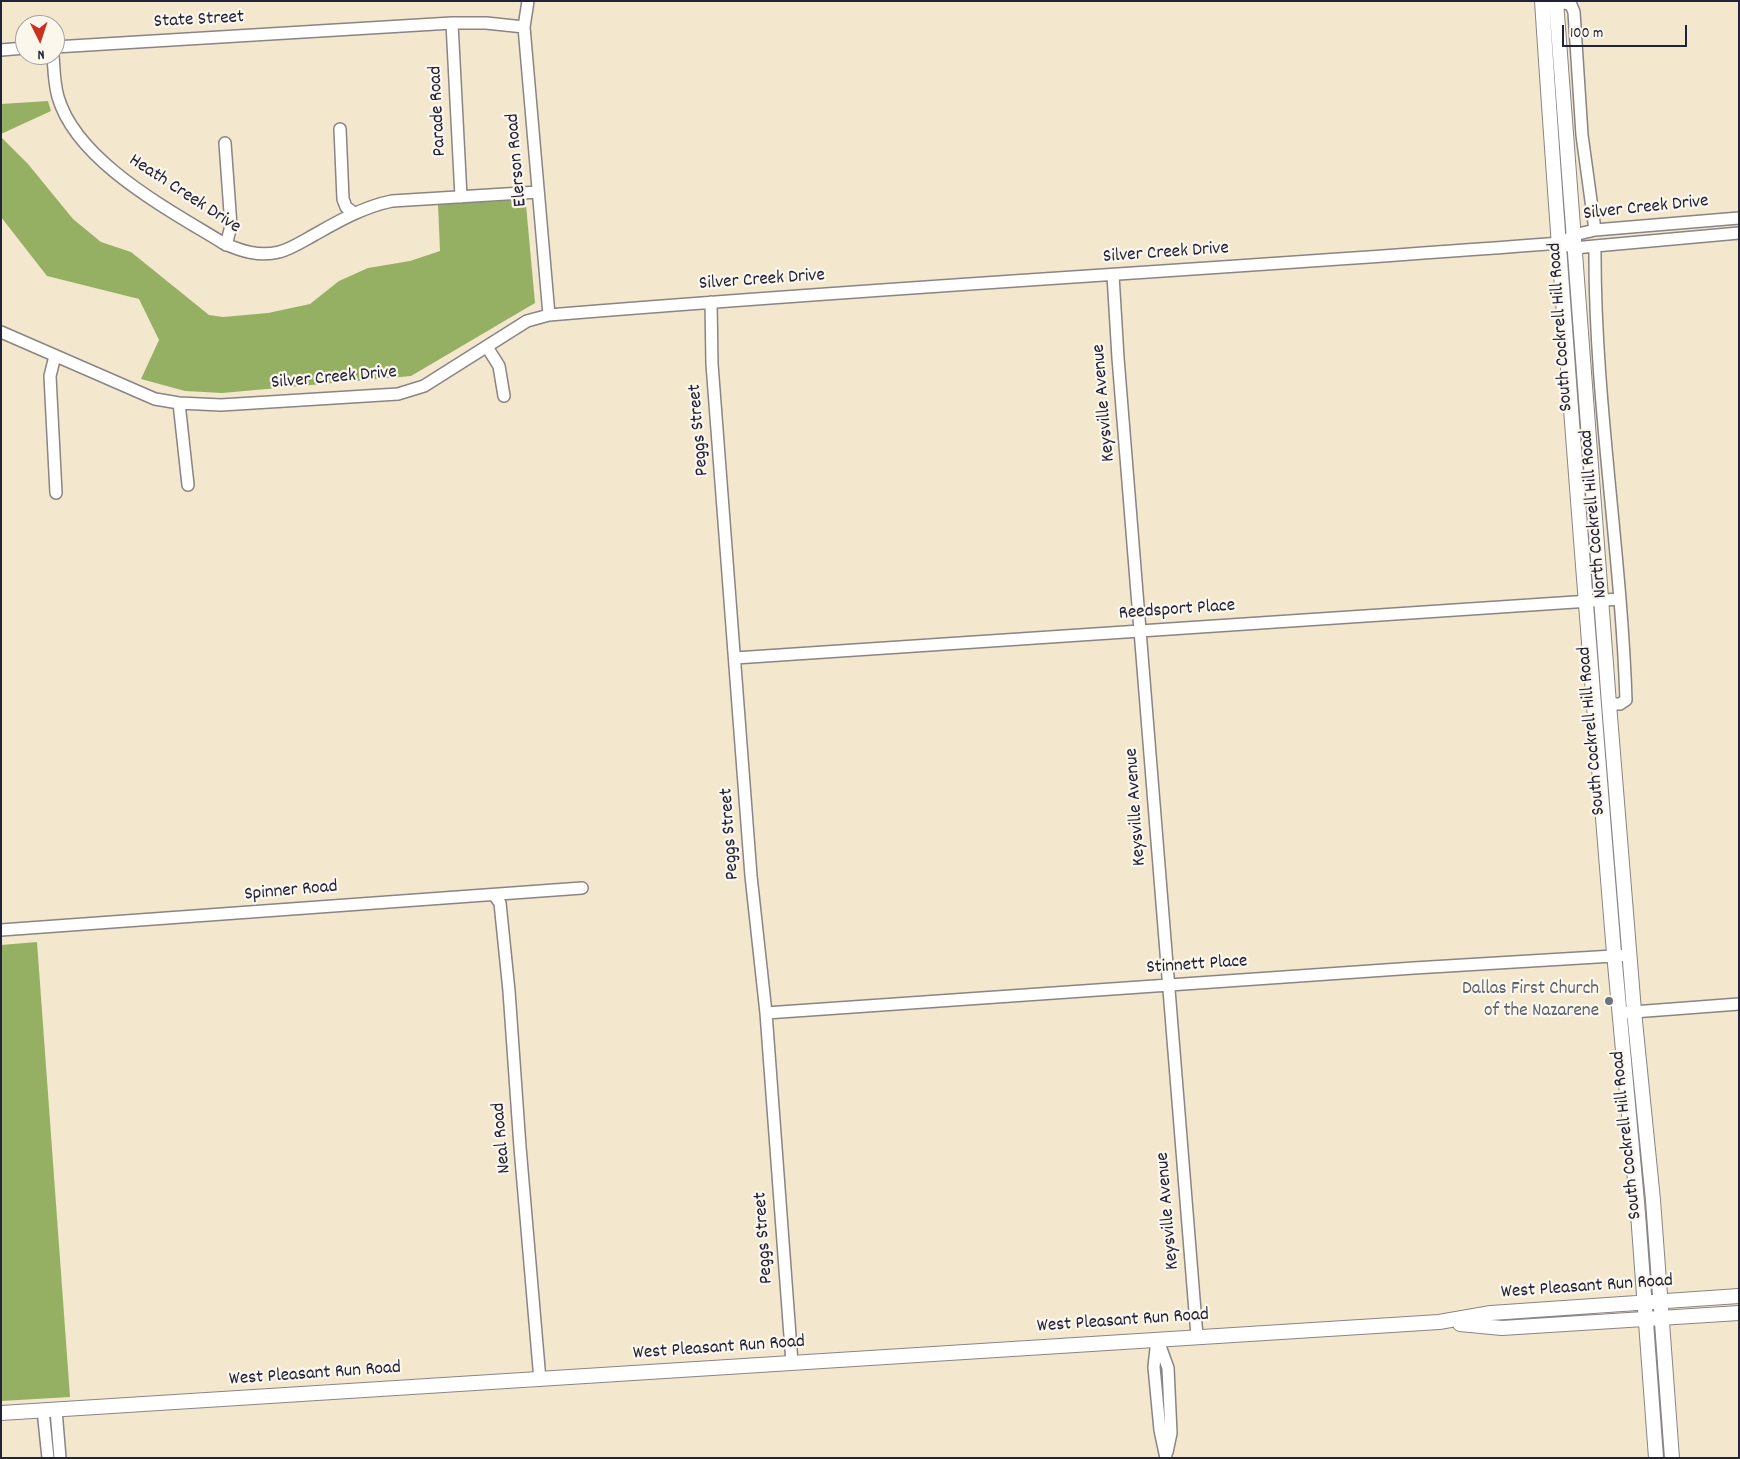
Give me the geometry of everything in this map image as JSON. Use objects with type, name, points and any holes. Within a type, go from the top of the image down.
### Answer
[{"type":"main road","name":"South Cockrell Hill Road","points":[[1549,3],[1574,241],[1609,704],[1634,1011],[1663,1318],[1672,1458]]},
{"type":"main road","name":"South Cockrell Hill Road","points":[[1549,3],[1551,146],[1614,956],[1646,1319],[1656,1458]]},
{"type":"main road","name":"West Pleasant Run Road","points":[[1,1413],[1439,1322],[1491,1313],[1739,1296]]},
{"type":"main road","name":"West Pleasant Run Road","points":[[1439,1322],[1502,1328],[1739,1313]]},
{"type":"street","name":"Elerson Road","points":[[528,1],[524,27],[549,316]]},
{"type":"street","points":[[1549,3],[1571,5],[1574,12],[1582,135],[1595,230]]},
{"type":"street","name":"State Street","points":[[65,46],[452,23],[486,22],[524,27]]},
{"type":"street","name":"Parade Road","points":[[452,23],[461,197]]},
{"type":"street","points":[[1,50],[15,49]]},
{"type":"street","name":"Heath Creek Drive","points":[[53,65],[58,97],[67,117],[79,136],[103,162],[122,179],[226,245],[238,250],[257,254],[280,252],[299,244],[354,212],[372,205],[392,201],[538,192]]},
{"type":"street","points":[[340,129],[343,198],[346,207],[354,212]]},
{"type":"street","points":[[225,143],[231,226],[226,245]]},
{"type":"street","name":"Silver Creek Drive","points":[[1,332],[155,399],[179,403],[221,405],[398,394],[424,386],[527,321],[549,316],[711,302],[1560,243],[1574,241],[1595,230],[1739,218]]},
{"type":"street","name":"Silver Creek Drive","points":[[1574,241],[1595,246],[1739,233]]},
{"type":"street","name":"North Cockrell Hill Road","points":[[1595,246],[1595,283],[1606,448],[1620,599],[1626,700],[1620,704],[1609,704]]},
{"type":"street","name":"Keysville Avenue","points":[[1113,275],[1118,358],[1197,1336]]},
{"type":"street","name":"Peggs Street","points":[[711,302],[712,364],[751,876],[766,1013],[792,1363]]},
{"type":"street","points":[[487,347],[499,366],[504,396]]},
{"type":"street","points":[[55,356],[50,376],[56,493]]},
{"type":"street","points":[[179,403],[188,485]]},
{"type":"street","points":[[1590,450],[1606,448]]},
{"type":"street","name":"Reedsport Place","points":[[735,658],[1620,599]]},
{"type":"street","name":"Spinner Road","points":[[1,930],[582,888]]},
{"type":"street","name":"Neal Road","points":[[494,895],[500,903],[510,991],[518,1120],[540,1380]]},
{"type":"street","name":"Stinnett Place","points":[[766,1013],[1630,955]]},
{"type":"street","points":[[1620,1013],[1739,1004]]},
{"type":"street","points":[[1157,1339],[1168,1368],[1172,1433],[1166,1457]]},
{"type":"street","points":[[48,1458],[50,1410]]},
{"type":"street","points":[[50,1410],[60,1458]]},
{"type":"green space","points":[[48,101],[51,111],[1,134],[1,104]]},
{"type":"green space","points":[[1,137],[28,164],[73,219],[101,242],[131,252],[209,315],[223,317],[268,313],[310,304],[339,281],[368,268],[410,261],[440,251],[438,204],[520,200],[526,205],[535,303],[411,376],[222,393],[185,391],[141,379],[159,340],[139,299],[47,276],[1,217]]},
{"type":"green space","points":[[37,942],[70,1397],[1,1401],[1,945]]},
{"type":"place","name":"Dallas First Church of the Nazarene","points":[[1609,1001]]}]
